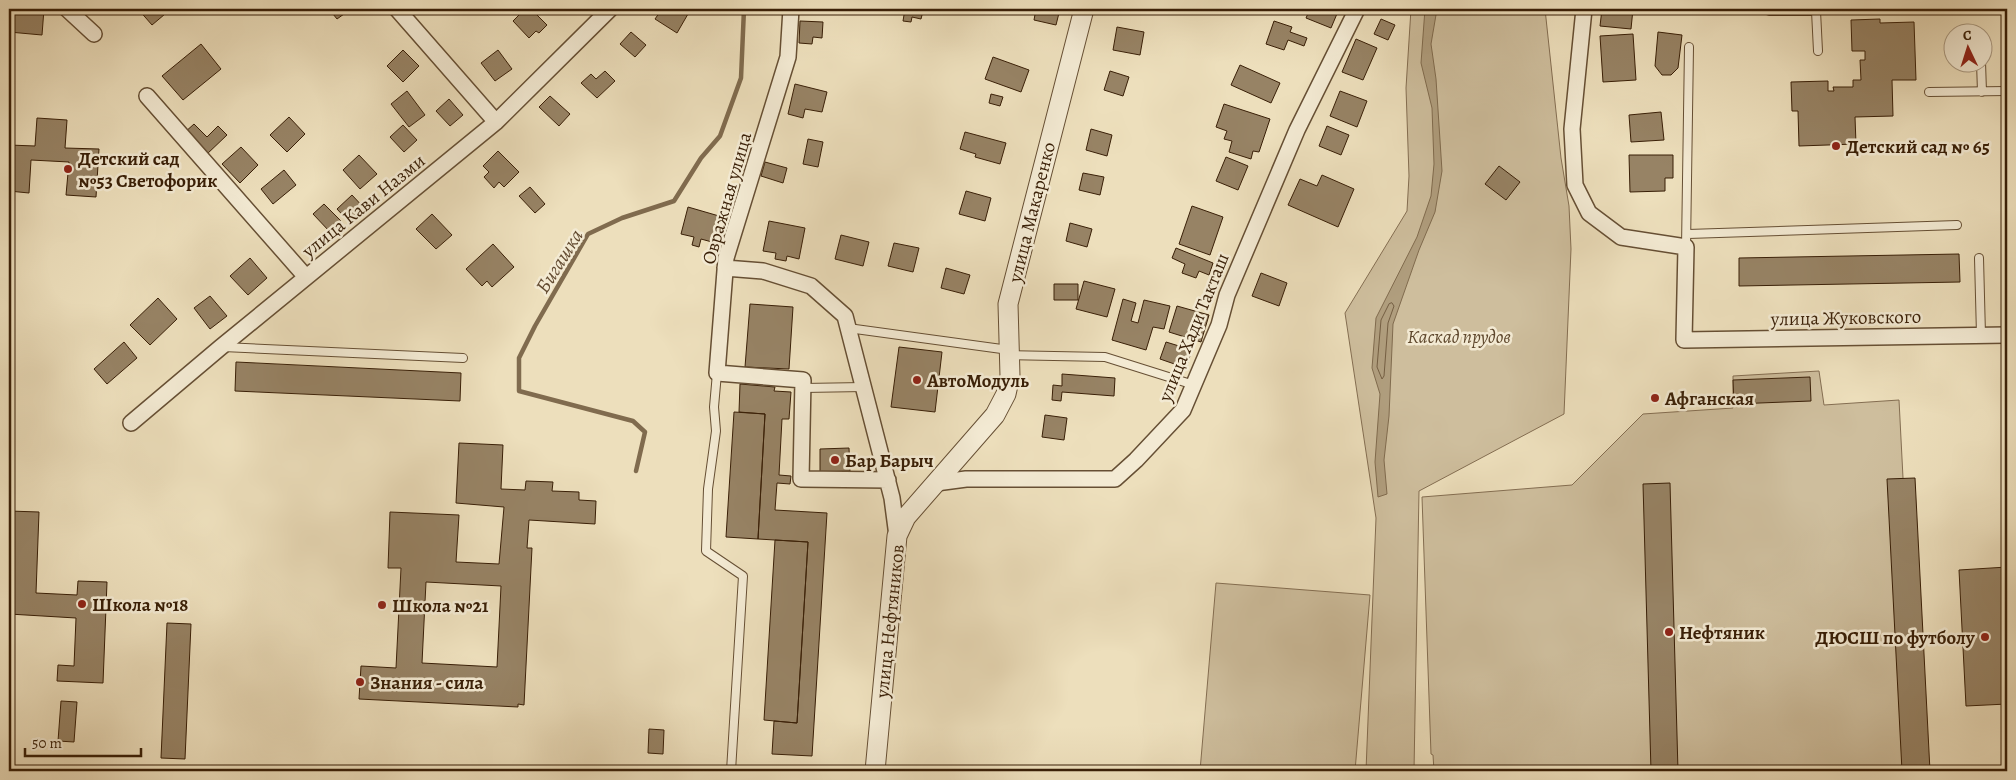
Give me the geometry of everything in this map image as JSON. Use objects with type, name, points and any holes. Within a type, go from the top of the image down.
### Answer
[{"type":"street","points":[[67,9],[94,34]]},
{"type":"street","points":[[397,9],[496,122]]},
{"type":"street","name":"улица Кави Назми","points":[[131,423],[496,122],[610,9]]},
{"type":"street","name":"Овражная улица","points":[[717,373],[726,258],[788,58],[791,9]]},
{"type":"street","name":"улица Макаренко","points":[[995,416],[1006,394],[1010,376],[1008,304],[1084,9]]},
{"type":"street","name":"улица Хади Такташ","points":[[936,483],[966,479],[1115,479],[1136,460],[1183,410],[1219,325],[1227,295],[1297,130],[1357,9]]},
{"type":"street","points":[[1584,9],[1572,129],[1575,185],[1588,213],[1620,237],[1687,240]]},
{"type":"street","points":[[147,96],[306,277]]},
{"type":"street","name":"улица Жуковского","points":[[1687,240],[1684,340],[2007,335]]},
{"type":"street","points":[[725,268],[764,271],[811,286],[845,316],[888,480],[897,536]]},
{"type":"street","points":[[717,373],[803,380],[801,479],[888,480]]},
{"type":"street","name":"улица Нефтяников","points":[[875,771],[897,536],[906,517],[995,416]]},
{"type":"lane","points":[[1768,9],[1768,11],[1816,11],[1818,50]]},
{"type":"lane","points":[[1688,47],[1687,240],[1957,225]]},
{"type":"lane","points":[[1981,72],[1982,92]]},
{"type":"lane","points":[[1929,92],[2007,91]]},
{"type":"lane","points":[[1979,258],[1981,335]]},
{"type":"lane","points":[[848,328],[1009,352],[1105,358],[1194,385]]},
{"type":"lane","points":[[221,347],[463,358]]},
{"type":"lane","name":"Овражная улица","points":[[717,373],[714,407],[716,431],[708,489],[706,551],[743,576],[731,771]]},
{"type":"lane","points":[[803,388],[864,387]]},
{"type":"green space","name":"Каскад прудов","points":[[1411,9],[1545,9],[1561,158],[1569,206],[1571,249],[1564,414],[1419,491],[1414,771],[1366,771],[1376,518],[1345,313],[1407,211],[1409,176],[1406,88]]},
{"type":"green space","name":"Нефтяник","points":[[1819,371],[1824,405],[1899,400],[1918,769],[1954,766],[1955,771],[1434,771],[1433,755],[1431,754],[1422,497],[1572,485],[1643,414],[1733,408],[1733,376]]},
{"type":"green space","points":[[1216,583],[1370,595],[1355,771],[1200,771]]},
{"type":"water","points":[[1425,9],[1437,9],[1431,44],[1436,79],[1442,171],[1435,212],[1419,250],[1393,324],[1389,416],[1384,460],[1387,494],[1378,497],[1375,462],[1380,394],[1372,368],[1376,318],[1417,237],[1431,196],[1434,164],[1432,108],[1421,63]]},
{"type":"building","points":[[9,9],[44,9],[42,35],[9,32]]},
{"type":"building","points":[[138,9],[171,9],[152,25]]},
{"type":"building","points":[[329,9],[351,9],[337,19]]},
{"type":"building","points":[[525,9],[531,15],[534,12],[547,25],[539,33],[536,31],[529,38],[513,21]]},
{"type":"building","points":[[662,9],[680,9],[688,14],[677,33],[655,19]]},
{"type":"building","points":[[905,9],[923,11],[921,19],[912,17],[911,22],[903,21]]},
{"type":"building","points":[[1036,9],[1060,9],[1056,25],[1034,20]]},
{"type":"building","points":[[1310,9],[1339,9],[1331,28],[1306,18]]},
{"type":"building","points":[[1602,9],[1633,9],[1631,29],[1600,26]]},
{"type":"building","points":[[1381,19],[1395,25],[1388,40],[1374,34]]},
{"type":"building","points":[[1880,19],[1880,23],[1914,22],[1916,80],[1892,80],[1893,116],[1855,117],[1856,144],[1799,146],[1798,111],[1792,111],[1791,82],[1828,81],[1828,91],[1834,91],[1833,87],[1853,87],[1853,80],[1861,80],[1860,60],[1865,60],[1865,51],[1852,51],[1851,20]]},
{"type":"building","points":[[800,21],[823,22],[822,38],[813,37],[812,44],[799,43]]},
{"type":"building","points":[[1274,21],[1292,27],[1290,32],[1307,38],[1304,46],[1288,40],[1284,50],[1266,44]]},
{"type":"building","points":[[2004,26],[2007,26],[2007,65],[2005,65]]},
{"type":"building","points":[[1117,27],[1144,32],[1140,55],[1113,50]]},
{"type":"building","points":[[631,32],[646,45],[635,57],[620,44]]},
{"type":"building","points":[[1658,32],[1682,35],[1678,68],[1671,75],[1662,75],[1655,66]]},
{"type":"building","points":[[1633,34],[1636,80],[1603,82],[1600,36]]},
{"type":"building","points":[[1356,39],[1377,48],[1363,80],[1342,72]]},
{"type":"building","points":[[201,44],[221,69],[183,100],[162,76]]},
{"type":"building","points":[[403,50],[419,66],[403,82],[387,66]]},
{"type":"building","points":[[498,50],[512,69],[495,81],[481,63]]},
{"type":"building","points":[[993,57],[1029,70],[1021,92],[985,79]]},
{"type":"building","points":[[1240,65],[1280,83],[1271,103],[1231,85]]},
{"type":"building","points":[[605,71],[615,81],[597,98],[581,83],[591,74],[596,79]]},
{"type":"building","points":[[1110,71],[1129,77],[1123,96],[1104,90]]},
{"type":"building","points":[[795,84],[827,92],[822,112],[805,109],[803,118],[788,114]]},
{"type":"building","points":[[407,91],[425,115],[409,127],[391,104]]},
{"type":"building","points":[[1340,91],[1367,101],[1357,127],[1330,116]]},
{"type":"building","points":[[991,94],[1003,97],[1000,106],[989,103]]},
{"type":"building","points":[[550,96],[570,114],[559,126],[539,107]]},
{"type":"building","points":[[449,99],[463,115],[450,126],[436,111]]},
{"type":"building","points":[[1224,104],[1270,119],[1259,152],[1253,151],[1251,159],[1229,152],[1232,141],[1224,139],[1227,131],[1216,127]]},
{"type":"building","points":[[1661,112],[1664,140],[1631,142],[1629,115]]},
{"type":"building","points":[[289,117],[305,134],[287,152],[270,135]]},
{"type":"building","points":[[37,118],[67,120],[65,148],[99,149],[96,197],[66,195],[69,162],[31,160],[29,193],[9,191],[9,145],[35,146]]},
{"type":"building","points":[[194,124],[207,137],[218,126],[227,135],[206,155],[184,133]]},
{"type":"building","points":[[403,125],[417,140],[404,152],[390,137]]},
{"type":"building","points":[[1327,126],[1349,135],[1341,155],[1319,146]]},
{"type":"building","points":[[1091,129],[1112,135],[1107,156],[1086,150]]},
{"type":"building","points":[[965,132],[1006,143],[1000,164],[975,157],[976,154],[960,149]]},
{"type":"building","points":[[808,139],[823,142],[818,167],[803,164]]},
{"type":"building","points":[[241,147],[258,165],[240,183],[222,164]]},
{"type":"building","points":[[498,151],[519,172],[504,187],[499,182],[494,188],[484,177],[489,172],[483,166]]},
{"type":"building","points":[[359,155],[377,174],[360,189],[343,170]]},
{"type":"building","points":[[1629,155],[1673,155],[1673,178],[1665,178],[1665,191],[1630,192]]},
{"type":"building","points":[[1226,157],[1248,166],[1238,190],[1216,181]]},
{"type":"building","points":[[765,162],[787,168],[783,183],[761,176]]},
{"type":"building","points":[[1499,166],[1520,182],[1506,200],[1485,184]]},
{"type":"building","points":[[284,170],[296,185],[273,204],[261,189]]},
{"type":"building","points":[[1083,173],[1104,177],[1100,195],[1079,190]]},
{"type":"building","points":[[1322,175],[1354,189],[1338,227],[1288,205],[1300,179],[1317,186]]},
{"type":"building","points":[[530,187],[545,204],[535,213],[519,196]]},
{"type":"building","points":[[966,191],[991,198],[985,221],[959,214]]},
{"type":"building","points":[[352,195],[366,210],[351,224],[337,209]]},
{"type":"building","points":[[324,204],[341,221],[330,232],[313,214]]},
{"type":"building","points":[[1192,206],[1223,217],[1210,255],[1179,244]]},
{"type":"building","points":[[688,207],[719,216],[712,242],[701,239],[699,247],[692,245],[694,237],[681,234]]},
{"type":"building","points":[[432,214],[452,235],[436,249],[416,229]]},
{"type":"building","points":[[769,221],[805,228],[799,259],[787,256],[786,261],[775,259],[776,253],[763,251]]},
{"type":"building","points":[[1070,223],[1092,229],[1087,247],[1066,241]]},
{"type":"building","points":[[841,235],[869,242],[863,266],[835,259]]},
{"type":"building","points":[[894,243],[919,248],[913,272],[888,266]]},
{"type":"building","points":[[493,244],[514,267],[492,287],[487,281],[482,286],[466,269]]},
{"type":"building","points":[[1176,248],[1213,263],[1209,275],[1199,271],[1196,278],[1182,273],[1185,264],[1172,258]]},
{"type":"building","points":[[1959,254],[1960,282],[1739,286],[1739,258]]},
{"type":"building","points":[[250,258],[267,278],[248,295],[230,276]]},
{"type":"building","points":[[946,268],[970,275],[964,294],[941,288]]},
{"type":"building","points":[[1261,273],[1287,283],[1279,306],[1252,296]]},
{"type":"building","points":[[1084,281],[1115,289],[1107,317],[1076,309]]},
{"type":"building","points":[[1054,284],[1078,284],[1078,300],[1054,300]]},
{"type":"building","points":[[210,296],[227,316],[210,329],[194,308]]},
{"type":"building","points":[[158,298],[177,319],[150,345],[130,325]]},
{"type":"building","points":[[1123,299],[1136,303],[1131,321],[1138,323],[1144,300],[1170,306],[1164,329],[1153,327],[1146,350],[1112,340]]},
{"type":"building","points":[[750,304],[793,307],[789,369],[745,367]]},
{"type":"building","points":[[1177,306],[1209,315],[1201,342],[1169,332]]},
{"type":"building","points":[[124,342],[137,358],[107,384],[94,369]]},
{"type":"building","points":[[1166,342],[1192,350],[1186,368],[1160,359]]},
{"type":"building","name":"АвтоМодуль","points":[[899,347],[942,352],[935,412],[891,407]]},
{"type":"building","points":[[236,362],[461,373],[460,401],[235,391]]},
{"type":"building","points":[[1062,374],[1115,378],[1114,396],[1062,392],[1061,401],[1052,400],[1053,385],[1062,386]]},
{"type":"building","points":[[1810,377],[1811,401],[1734,404],[1733,380]]},
{"type":"building","points":[[740,384],[775,387],[774,391],[791,392],[789,419],[782,419],[779,475],[791,476],[790,484],[777,483],[775,510],[827,513],[812,756],[772,754],[774,721],[797,723],[808,542],[758,539],[765,414],[739,412]]},
{"type":"building","points":[[734,412],[765,414],[758,539],[726,537]]},
{"type":"building","points":[[1045,415],[1067,418],[1064,440],[1042,437]]},
{"type":"building","points":[[459,443],[503,445],[501,489],[525,490],[526,481],[553,482],[552,491],[579,492],[579,500],[596,501],[595,524],[529,520],[527,548],[532,548],[524,705],[518,704],[518,707],[359,699],[361,666],[396,668],[401,568],[388,568],[390,512],[459,515],[456,562],[499,564],[504,507],[456,503]],"holes":[[[426,582],[501,586],[497,667],[422,663]]]},
{"type":"building","name":"Бар Барыч","points":[[849,448],[850,471],[820,472],[820,449]]},
{"type":"building","points":[[1915,478],[1930,771],[1902,771],[1887,479]]},
{"type":"building","points":[[1670,483],[1678,771],[1651,771],[1643,484]]},
{"type":"building","points":[[9,511],[39,512],[36,593],[77,595],[78,581],[107,582],[103,683],[57,681],[58,665],[74,666],[76,618],[9,614]]},
{"type":"building","points":[[775,540],[808,542],[797,723],[764,720]]},
{"type":"building","name":"ДЮСШ по футболу","points":[[2007,567],[2007,704],[1966,706],[1959,570]]},
{"type":"building","points":[[167,623],[191,624],[185,759],[161,758]]},
{"type":"building","points":[[61,701],[77,702],[74,742],[58,741]]},
{"type":"building","points":[[649,729],[664,730],[663,754],[648,753]]},
{"type":"waterway","name":"Бигашка","points":[[636,471],[645,432],[633,421],[519,391],[519,358],[535,326],[588,234],[622,218],[674,201],[701,158],[720,136],[741,78],[744,9]]},
{"type":"place","name":"Детский сад № 65","points":[[1836,146]]},
{"type":"place","name":"Детский сад №53 Светофорик","points":[[68,169]]},
{"type":"place","name":"АвтоМодуль","points":[[917,380]]},
{"type":"place","name":"Афганская","points":[[1655,398]]},
{"type":"place","name":"Бар Барыч","points":[[835,460]]},
{"type":"place","name":"Школа №18","points":[[82,604]]},
{"type":"place","name":"Школа №21","points":[[382,605]]},
{"type":"place","name":"Нефтяник","points":[[1669,632]]},
{"type":"place","name":"ДЮСШ по футболу","points":[[1985,637]]},
{"type":"place","name":"Знания - сила","points":[[360,682]]}]
